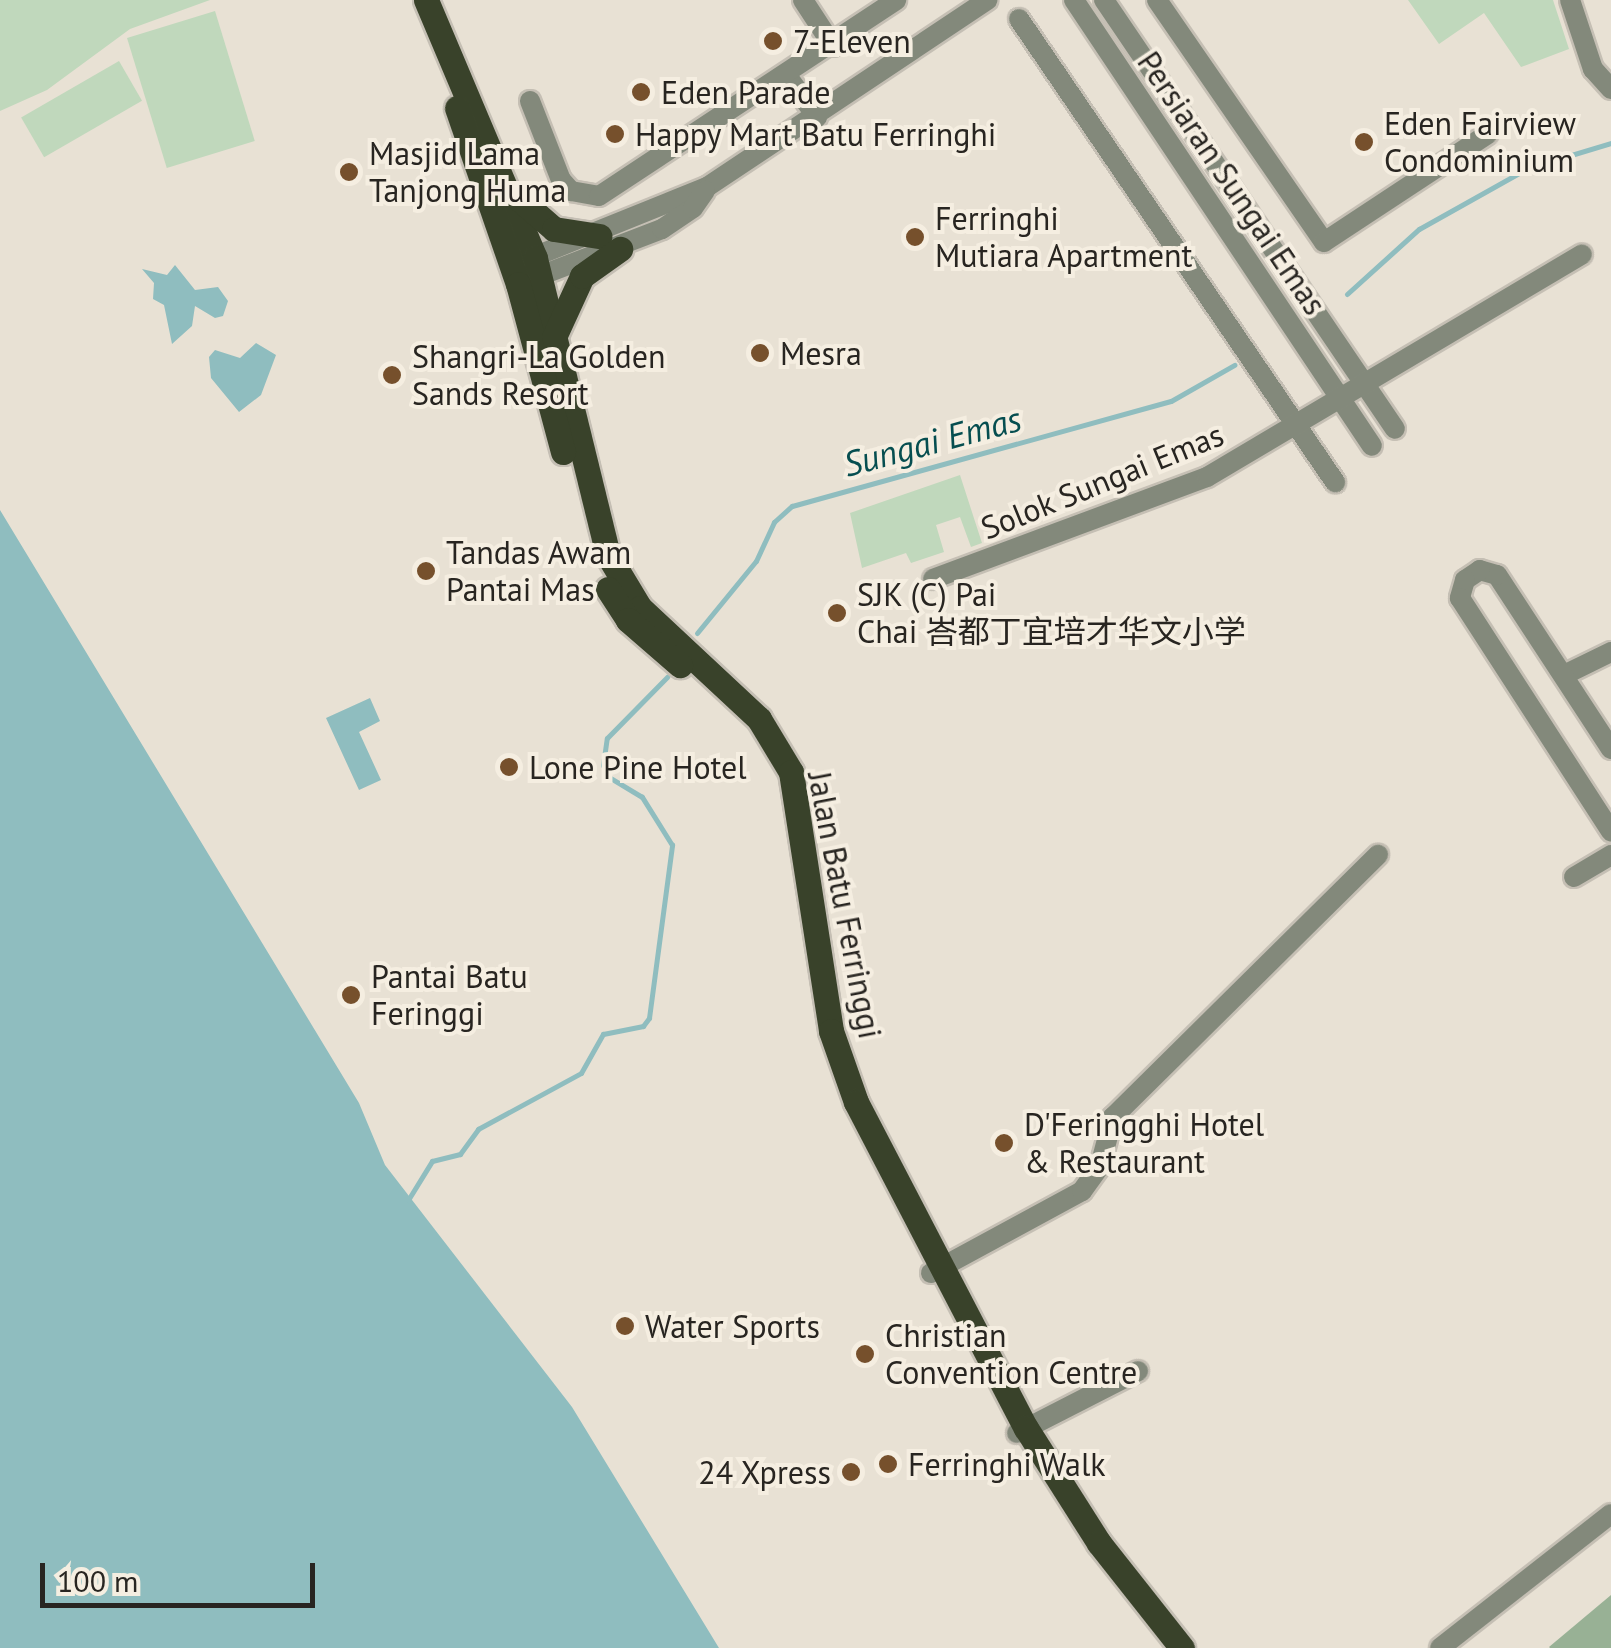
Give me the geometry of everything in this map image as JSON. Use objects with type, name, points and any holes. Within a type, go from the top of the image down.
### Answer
[{"type":"main road","points":[[412,0],[526,271]]},
{"type":"main road","points":[[426,0],[513,194],[526,271]]},
{"type":"main road","points":[[513,194],[554,230],[609,242],[582,276],[554,337]]},
{"type":"main road","name":"Jalan Batu Ferringgi","points":[[526,271],[554,337],[573,435],[614,566],[640,608],[765,736],[801,808],[812,936],[831,1030],[856,1102],[936,1270],[1022,1431],[1164,1648]]},
{"type":"main road","name":"Jalan Batu Ferringgi","points":[[526,271],[582,528],[606,586],[628,620],[765,736]]},
{"type":"main road","name":"Jalan Batu Ferringgi","points":[[1095,1546],[1182,1648]]},
{"type":"street","points":[[802,0],[833,46]]},
{"type":"street","points":[[530,101],[561,180],[590,198],[787,76],[896,0]]},
{"type":"street","points":[[526,271],[609,242],[707,187],[817,118],[987,0]]},
{"type":"street","name":"Persiaran Sungai Emas","points":[[1074,0],[1372,446]]},
{"type":"street","name":"Persiaran Sungai Emas","points":[[1104,0],[1395,429]]},
{"type":"street","points":[[1157,0],[1324,242],[1488,134]]},
{"type":"street","points":[[1570,0],[1593,69],[1611,89]]},
{"type":"street","points":[[1020,20],[1335,482]]},
{"type":"street","points":[[787,76],[817,118]]},
{"type":"street","name":"Solok Sungai Emas","points":[[933,579],[1207,477],[1298,428],[1363,382],[1582,254]]},
{"type":"street","points":[[1611,750],[1497,575],[1480,570],[1465,580],[1460,598],[1611,831]]},
{"type":"street","points":[[1564,676],[1611,652]]},
{"type":"street","points":[[936,1270],[1082,1192],[1100,1166],[1112,1117],[1378,855]]},
{"type":"street","points":[[1574,877],[1611,855]]},
{"type":"street","points":[[1022,1431],[1138,1371]]},
{"type":"street","points":[[1440,1648],[1611,1514]]},
{"type":"green space","points":[[0,0],[210,0],[130,29],[47,90],[0,111]]},
{"type":"green space","points":[[1408,0],[1553,0],[1569,49],[1521,67],[1484,13],[1439,44]]},
{"type":"green space","points":[[215,11],[255,141],[167,168],[127,38]]},
{"type":"green space","points":[[119,61],[142,101],[44,157],[21,118]]},
{"type":"green space","points":[[960,475],[982,543],[971,547],[960,517],[936,525],[944,552],[911,563],[906,553],[862,568],[850,513]]},
{"type":"green space","points":[[1611,1595],[1611,1648],[1549,1647]]},
{"type":"water","points":[[175,265],[195,290],[218,287],[228,301],[223,316],[215,318],[195,306],[192,326],[172,344],[164,305],[153,299],[154,283],[142,269],[167,275]]},
{"type":"water","points":[[256,343],[276,355],[261,395],[239,412],[211,378],[209,357],[215,350],[240,358]]},
{"type":"water","points":[[0,510],[359,1103],[385,1165],[572,1407],[719,1648],[0,1648]]},
{"type":"water","points":[[370,698],[380,721],[359,732],[381,780],[359,790],[326,718]]},
{"type":"waterway","name":"Sungai Emas","points":[[1347,294],[1419,229],[1528,168],[1611,143]]},
{"type":"waterway","name":"Sungai Emas","points":[[697,633],[756,561],[774,522],[792,506],[1171,401],[1234,365]]},
{"type":"waterway","name":"Sungai Emas","points":[[408,1200],[432,1161],[460,1154],[478,1129],[581,1073],[603,1034],[643,1026],[649,1018],[672,845],[642,797],[609,777],[603,765],[607,738],[667,677]]},
{"type":"place","name":"7-Eleven","points":[[773,41]]},
{"type":"place","name":"Eden Parade","points":[[641,92]]},
{"type":"place","name":"Happy Mart Batu Ferringhi","points":[[615,134]]},
{"type":"place","name":"Eden Fairview Condominium","points":[[1364,142]]},
{"type":"place","name":"Masjid Lama Tanjong Huma","points":[[349,172]]},
{"type":"place","name":"Ferringhi Mutiara Apartment","points":[[915,237]]},
{"type":"place","name":"Mesra","points":[[760,353]]},
{"type":"place","name":"Shangri-La Golden Sands Resort","points":[[392,375]]},
{"type":"place","name":"Tandas Awam Pantai Mas","points":[[426,571]]},
{"type":"place","name":"SJK (C) Pai Chai 峇都丁宜培才华文小学","points":[[837,613]]},
{"type":"place","name":"Lone Pine Hotel","points":[[509,767]]},
{"type":"place","name":"Pantai Batu Feringgi","points":[[351,995]]},
{"type":"place","name":"D'Feringghi Hotel & Restaurant","points":[[1004,1143]]},
{"type":"place","name":"Water Sports","points":[[625,1326]]},
{"type":"place","name":"Christian Convention Centre","points":[[865,1354]]},
{"type":"place","name":"Ferringhi Walk","points":[[888,1464]]},
{"type":"place","name":"24 Xpress","points":[[851,1472]]}]
